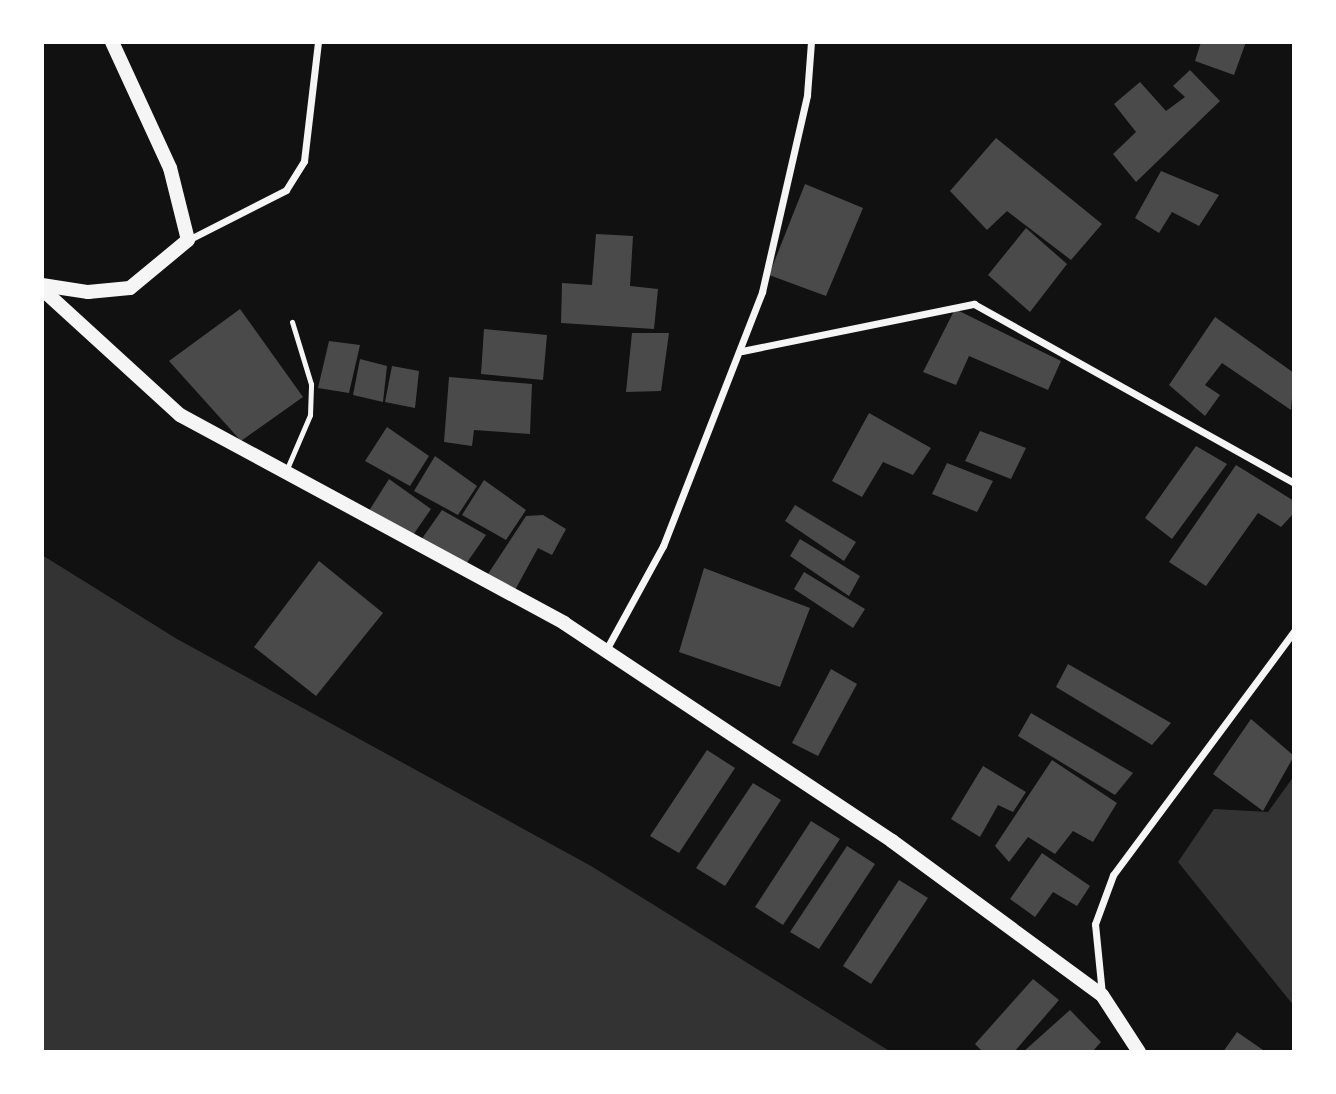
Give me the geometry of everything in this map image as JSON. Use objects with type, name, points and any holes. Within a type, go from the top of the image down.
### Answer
[{"type":"main road","points":[[42,287],[88,292],[130,288],[188,240],[170,168],[112,42]]},
{"type":"main road","points":[[42,287],[180,415],[286,471],[606,650],[892,841],[1102,995],[1139,1052]]},
{"type":"street","points":[[188,240],[286,190],[304,161],[318,42]]},
{"type":"street","points":[[606,650],[663,546],[742,351],[807,95],[811,42]]},
{"type":"street","points":[[742,351],[974,304],[1294,483]]},
{"type":"street","points":[[1102,995],[1094,924],[1113,875],[1294,631]]},
{"type":"lane","points":[[286,471],[311,405],[311,384],[292,322]]},
{"type":"shaded area","points":[[42,555],[177,639],[591,866],[891,1052],[42,1052]]},
{"type":"shaded area","points":[[1294,776],[1294,1006],[1178,862],[1214,809],[1268,812]]},
{"type":"building","points":[[1201,42],[1246,42],[1234,75],[1195,61]]},
{"type":"building","points":[[1190,70],[1220,101],[1136,182],[1113,154],[1136,132],[1114,104],[1140,82],[1166,111],[1185,97],[1173,86]]},
{"type":"building","points":[[996,138],[1102,224],[1071,260],[1007,211],[987,230],[950,191]]},
{"type":"building","points":[[1161,171],[1219,195],[1199,226],[1172,212],[1159,233],[1135,218]]},
{"type":"building","points":[[805,184],[863,208],[826,296],[769,275]]},
{"type":"building","points":[[1026,228],[1067,264],[1030,312],[988,275]]},
{"type":"building","points":[[596,234],[633,236],[630,286],[658,289],[654,329],[561,323],[562,283],[592,285]]},
{"type":"building","points":[[240,309],[303,397],[241,441],[169,361]]},
{"type":"building","points":[[955,309],[1061,361],[1048,390],[969,356],[956,385],[923,372]]},
{"type":"building","points":[[1215,317],[1294,373],[1291,410],[1222,363],[1205,385],[1220,395],[1205,416],[1169,385]]},
{"type":"building","points":[[484,329],[547,335],[543,380],[481,374]]},
{"type":"building","points":[[632,333],[669,333],[661,391],[626,392]]},
{"type":"building","points":[[329,341],[360,345],[349,393],[318,388]]},
{"type":"building","points":[[360,359],[387,366],[383,402],[353,395]]},
{"type":"building","points":[[392,366],[419,371],[415,408],[385,402]]},
{"type":"building","points":[[449,377],[532,384],[530,434],[474,430],[472,446],[444,442]]},
{"type":"building","points":[[869,413],[931,448],[913,475],[883,462],[862,497],[832,481]]},
{"type":"building","points":[[387,427],[429,456],[410,486],[365,461]]},
{"type":"building","points":[[980,431],[1026,448],[1011,479],[965,461]]},
{"type":"building","points":[[1196,446],[1227,464],[1172,539],[1145,518]]},
{"type":"building","points":[[435,456],[477,486],[458,515],[414,491]]},
{"type":"building","points":[[947,463],[993,481],[977,512],[932,494]]},
{"type":"building","points":[[1236,465],[1294,501],[1294,513],[1281,527],[1258,513],[1206,586],[1169,562]]},
{"type":"building","points":[[389,479],[431,509],[411,538],[367,514]]},
{"type":"building","points":[[484,480],[526,510],[506,540],[462,515]]},
{"type":"building","points":[[795,505],[856,542],[844,561],[785,521]]},
{"type":"building","points":[[442,510],[486,535],[466,564],[421,540]]},
{"type":"building","points":[[543,515],[566,529],[552,555],[538,548],[515,590],[488,574],[526,516]]},
{"type":"building","points":[[800,539],[860,576],[849,596],[790,556]]},
{"type":"building","points":[[319,561],[383,613],[316,696],[254,647]]},
{"type":"building","points":[[704,568],[810,608],[780,687],[679,652]]},
{"type":"building","points":[[804,572],[865,609],[853,628],[794,589]]},
{"type":"building","points":[[1068,664],[1171,723],[1152,745],[1056,687]]},
{"type":"building","points":[[831,669],[857,684],[818,756],[792,743]]},
{"type":"building","points":[[1031,713],[1133,773],[1115,795],[1018,736]]},
{"type":"building","points":[[1251,719],[1294,756],[1263,811],[1213,774]]},
{"type":"building","points":[[707,750],[735,768],[679,853],[650,836]]},
{"type":"building","points":[[1052,760],[1117,803],[1093,842],[1073,831],[1055,854],[1028,837],[1009,862],[995,846]]},
{"type":"building","points":[[983,766],[1026,792],[1013,812],[998,805],[980,837],[951,819]]},
{"type":"building","points":[[753,783],[781,800],[725,886],[696,868]]},
{"type":"building","points":[[811,821],[840,839],[783,925],[755,907]]},
{"type":"building","points":[[847,846],[875,864],[819,949],[790,932]]},
{"type":"building","points":[[1042,853],[1090,886],[1077,906],[1053,892],[1035,917],[1010,899]]},
{"type":"building","points":[[899,880],[928,898],[871,984],[843,966]]},
{"type":"building","points":[[1033,979],[1059,1000],[1014,1052],[983,1052],[975,1044]]},
{"type":"building","points":[[1070,1010],[1101,1042],[1092,1052],[1023,1052]]},
{"type":"building","points":[[1237,1032],[1266,1052],[1223,1052]]}]
